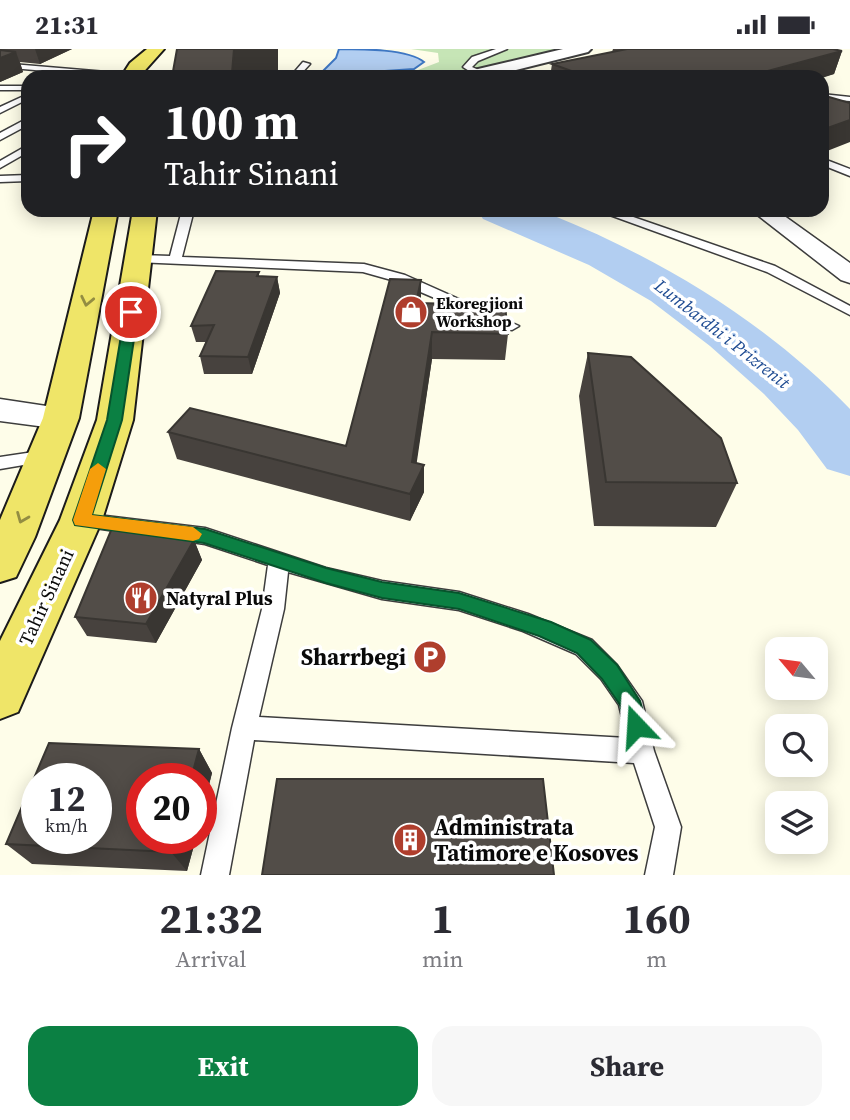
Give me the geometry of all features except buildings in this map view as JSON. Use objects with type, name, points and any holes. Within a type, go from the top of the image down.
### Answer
[{"type":"main road","points":[[134,70],[136,66],[163,57]]},
{"type":"main road","points":[[0,564],[61,418],[104,217]]},
{"type":"main road","name":"Tahir Sinani","points":[[0,695],[81,520],[115,420],[158,259],[147,217]]},
{"type":"street","points":[[495,70],[583,49]]},
{"type":"street","points":[[771,217],[850,275]]},
{"type":"street","points":[[0,410],[61,418]]},
{"type":"lane","points":[[470,70],[467,67],[470,62],[503,49]]},
{"type":"lane","points":[[300,70],[306,64]]},
{"type":"lane","points":[[0,65],[54,70]]},
{"type":"lane","points":[[1,87],[21,88]]},
{"type":"lane","points":[[829,97],[850,99]]},
{"type":"lane","points":[[0,110],[21,100]]},
{"type":"lane","points":[[0,137],[21,125]]},
{"type":"lane","points":[[0,165],[21,152]]},
{"type":"lane","points":[[829,164],[850,173]]},
{"type":"lane","points":[[0,179],[21,179]]},
{"type":"lane","points":[[184,217],[158,259],[364,268],[400,278],[512,326]]},
{"type":"lane","points":[[622,217],[771,269],[850,311]]},
{"type":"lane","points":[[0,463],[47,456]]},
{"type":"lane","points":[[81,520],[205,536],[279,561],[382,590],[459,601],[528,623],[584,647],[609,672],[630,701],[642,751],[668,827],[659,875]]},
{"type":"lane","points":[[215,875],[244,727],[273,609],[279,561]]},
{"type":"lane","points":[[244,727],[642,751]]},
{"type":"green space","points":[[411,49],[566,49],[474,70],[418,70],[439,62],[438,53]]},
{"type":"water","points":[[339,49],[372,50],[407,54],[424,62],[414,69],[324,70],[336,58]]},
{"type":"waterway","name":"Lumbardhi i Prizrenit","points":[[517,217],[605,255],[699,311],[797,392],[831,427],[850,453]]},
{"type":"slow traffic","points":[[98,469],[81,520],[193,534]]},
{"type":"place","name":"Ekoregjioni Workshop","points":[[411,312]]},
{"type":"place","name":"Natyral Plus","points":[[141,598]]},
{"type":"place","name":"Sharrbegi","points":[[430,657]]},
{"type":"place","name":"Administrata Tatimore e Kosoves","points":[[410,840]]},
{"type":"route","points":[[131,312],[115,420],[81,520],[205,536],[326,576],[382,590],[459,601],[528,623],[584,647],[609,672],[630,701],[636,726]]}]
